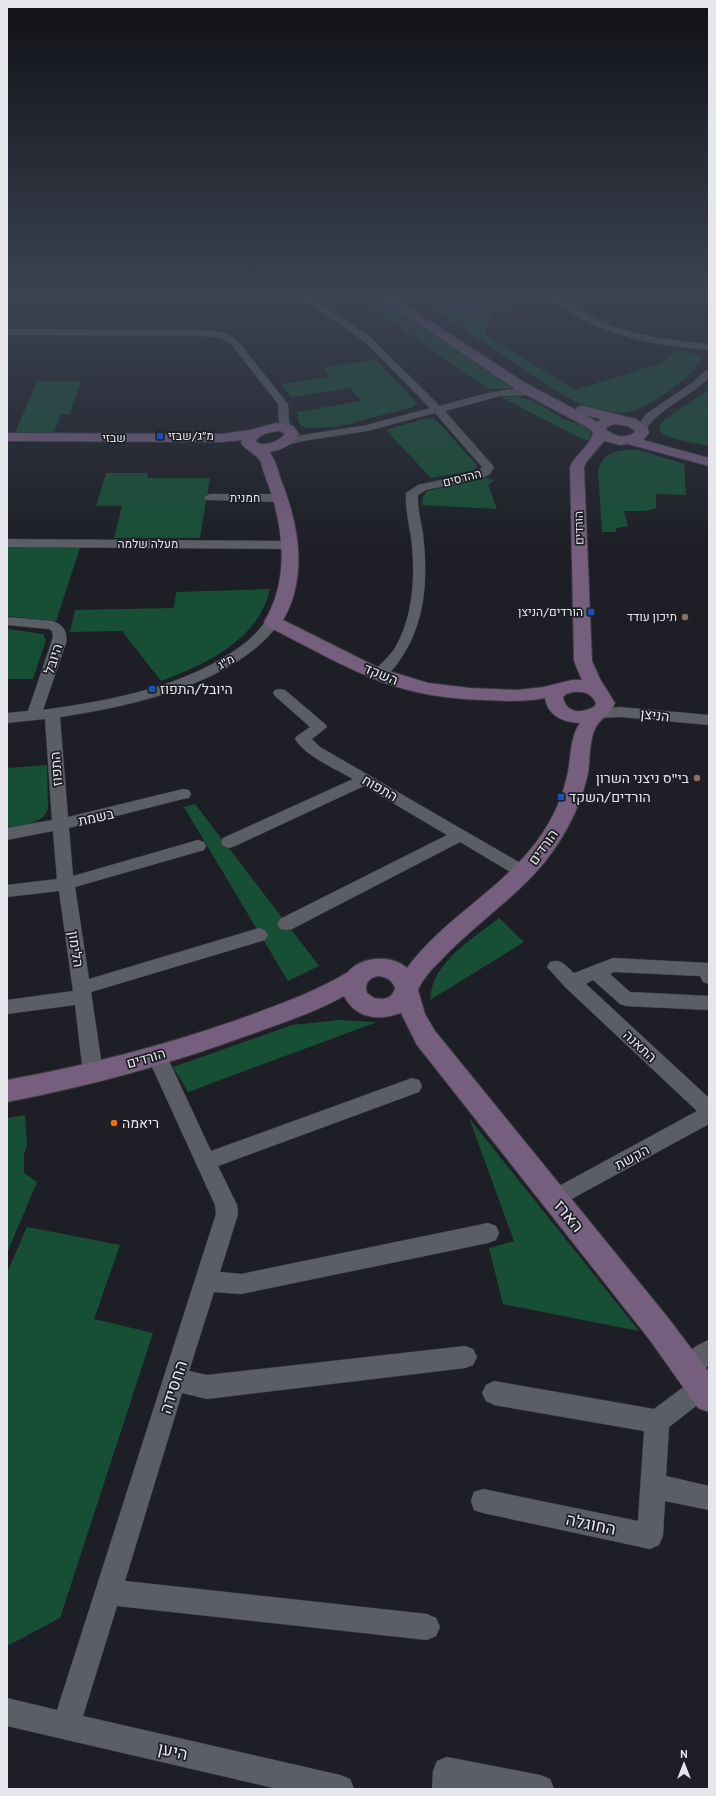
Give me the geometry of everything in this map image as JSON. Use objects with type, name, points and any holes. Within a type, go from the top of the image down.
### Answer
[{"type":"street","points":[[262,377],[283,404],[284,422],[292,436],[272,452],[268,462]]},
{"type":"street","name":"ההדסים","points":[[379,674],[390,665],[402,648],[413,618],[418,558],[412,493],[422,487],[477,476],[486,472],[488,469],[484,461],[438,410],[404,377]]},
{"type":"street","points":[[507,377],[530,392],[590,422],[608,437],[626,440],[709,462]]},
{"type":"street","points":[[523,377],[544,390],[579,408],[601,416],[634,423],[642,431],[658,442],[709,457]]},
{"type":"street","points":[[592,448],[638,437],[642,431],[646,419],[696,385],[704,377]]},
{"type":"street","points":[[256,439],[263,448],[364,428],[438,410],[500,392],[530,392]]},
{"type":"street","points":[[600,430],[600,425],[604,423],[656,411]]},
{"type":"street","points":[[256,439],[278,422],[284,413]]},
{"type":"street","points":[[256,439],[280,427],[308,434],[323,435]]},
{"type":"street","name":"הורדים","points":[[407,989],[427,960],[463,924],[524,872],[547,844],[564,816],[574,788],[581,744],[587,725],[600,704],[583,661],[577,467],[582,457],[599,440],[600,430]]},
{"type":"street","name":"שבזי","points":[[7,437],[256,439]]},
{"type":"street","name":"מ\"ג","points":[[7,718],[34,716],[110,703],[149,693],[188,680],[236,656],[253,644],[273,622],[282,604],[287,589],[289,545],[287,524],[280,498],[268,462],[256,439]]},
{"type":"street","name":"חמנית","points":[[210,498],[280,498]]},
{"type":"street","name":"מעלה שלמה","points":[[7,543],[289,545]]},
{"type":"street","name":"היובל","points":[[7,621],[52,625],[58,629],[60,637],[59,643],[34,716]]},
{"type":"street","name":"השקד","points":[[273,622],[379,674],[408,684],[434,690],[498,695],[534,701],[583,717],[600,704],[584,686],[563,688],[536,694],[498,695]]},
{"type":"street","points":[[562,711],[554,699],[557,692],[577,674],[583,661]]},
{"type":"street","name":"התפוח","points":[[280,693],[320,727],[302,739],[315,750],[524,872]]},
{"type":"street","name":"הניצן","points":[[600,704],[616,703],[709,714]]},
{"type":"street","name":"הניצן","points":[[600,704],[620,712],[709,720]]},
{"type":"street","name":"הורדים","points":[[562,711],[575,726],[581,744]]},
{"type":"street","name":"התפוז","points":[[52,713],[60,825]]},
{"type":"street","points":[[229,842],[366,779]]},
{"type":"street","name":"בשמת","points":[[7,834],[60,825],[183,794]]},
{"type":"street","name":"הלימון","points":[[60,825],[66,884],[83,992],[93,1073]]},
{"type":"street","points":[[286,924],[460,835]]},
{"type":"street","points":[[7,891],[66,884],[198,846]]},
{"type":"street","name":"הורדים","points":[[380,967],[409,957],[463,924]]},
{"type":"street","points":[[7,1007],[83,992],[259,935]]},
{"type":"street","points":[[571,982],[613,965],[708,970],[709,977]]},
{"type":"street","points":[[380,967],[389,968],[399,973],[406,981],[407,989],[403,1000],[386,1008],[373,1007],[359,1000],[355,994],[354,984],[357,978],[365,971],[380,967]]},
{"type":"street","name":"התאנה","points":[[556,967],[709,1110]]},
{"type":"street","points":[[596,972],[626,999],[709,1003]]},
{"type":"street","name":"הורדים","points":[[7,1090],[93,1073],[157,1056],[221,1036],[330,994],[357,978]]},
{"type":"street","name":"הארז","points":[[407,989],[411,1010],[426,1038],[556,1199],[700,1384]]},
{"type":"street","name":"הורדים","points":[[282,1013],[336,1005],[360,1005],[373,1007]]},
{"type":"street","name":"הארז","points":[[373,1007],[397,1017],[426,1038]]},
{"type":"street","name":"החסידה","points":[[66,1726],[227,1214],[226,1205],[157,1056]]},
{"type":"street","points":[[206,1162],[412,1086]]},
{"type":"street","name":"הקשת","points":[[556,1199],[709,1114]]},
{"type":"street","points":[[207,1281],[241,1284],[488,1233]]},
{"type":"street","points":[[494,1393],[657,1421],[700,1384],[709,1352]]},
{"type":"street","points":[[175,1380],[207,1387],[465,1357]]},
{"type":"street","name":"החוגלה","points":[[483,1501],[650,1536],[657,1421]]},
{"type":"street","points":[[652,1486],[709,1498]]},
{"type":"street","points":[[107,1592],[427,1627]]},
{"type":"street","name":"היען","points":[[7,1712],[338,1789]]},
{"type":"street","points":[[446,1789],[447,1772],[540,1789]]},
{"type":"green space","points":[[330,377],[392,377],[416,403],[413,407],[337,427],[307,428],[302,426],[298,420],[297,412],[361,401],[350,388],[291,397],[282,384]]},
{"type":"green space","points":[[471,377],[497,377],[514,388],[489,389]]},
{"type":"green space","points":[[535,377],[554,377],[575,390],[617,377],[686,377],[658,399],[647,405],[628,412],[616,413],[604,412],[583,405]]},
{"type":"green space","points":[[37,381],[81,381],[70,414],[61,414],[54,433],[15,433]]},
{"type":"green space","points":[[709,389],[709,446],[669,437],[661,432],[660,427],[664,420]]},
{"type":"green space","points":[[515,396],[533,401],[562,418],[585,426],[590,432],[591,441],[580,438],[501,397]]},
{"type":"green space","points":[[432,418],[436,420],[476,464],[477,468],[471,471],[431,478],[386,430],[423,419]]},
{"type":"green space","points":[[639,450],[684,464],[686,495],[656,494],[656,508],[645,511],[624,511],[628,526],[617,528],[615,532],[602,532],[598,472],[599,467],[607,456],[614,452]]},
{"type":"green space","points":[[106,473],[148,473],[147,478],[210,478],[200,538],[114,538],[122,506],[96,506]]},
{"type":"green space","points":[[487,478],[494,480],[488,485],[497,509],[422,505],[423,497],[427,491]]},
{"type":"green space","points":[[7,547],[80,548],[56,621],[7,616]]},
{"type":"green space","points":[[270,589],[264,607],[255,623],[228,648],[195,667],[161,681],[122,631],[70,632],[75,610],[174,608],[176,592]]},
{"type":"green space","points":[[7,629],[43,634],[46,640],[33,679],[7,679]]},
{"type":"green space","points":[[47,765],[48,809],[45,814],[36,821],[25,825],[7,827],[7,768]]},
{"type":"green space","points":[[195,804],[319,966],[288,981],[184,807]]},
{"type":"green space","points":[[499,918],[524,942],[430,1000],[433,984],[444,964],[461,947]]},
{"type":"green space","points":[[339,1020],[377,1022],[188,1092],[173,1067],[292,1025]]},
{"type":"green space","points":[[25,1115],[27,1145],[24,1154],[24,1173],[37,1182],[7,1253],[7,1118]]},
{"type":"green space","points":[[469,1118],[639,1331],[503,1304],[489,1248],[514,1241]]},
{"type":"green space","points":[[27,1227],[120,1245],[94,1319],[153,1333],[60,1618],[7,1646],[7,1273]]},
{"type":"place","name":"מ״ג/שבזי","points":[[160,436]]},
{"type":"place","name":"הורדים/הניצן","points":[[591,612]]},
{"type":"place","name":"תיכון עודד","points":[[685,617]]},
{"type":"place","name":"היובל/התפוז","points":[[152,689]]},
{"type":"place","name":"בי\"ס ניצני השרון","points":[[697,778]]},
{"type":"place","name":"הורדים/השקד","points":[[561,797]]},
{"type":"place","name":"ריאמה","points":[[114,1123]]}]
